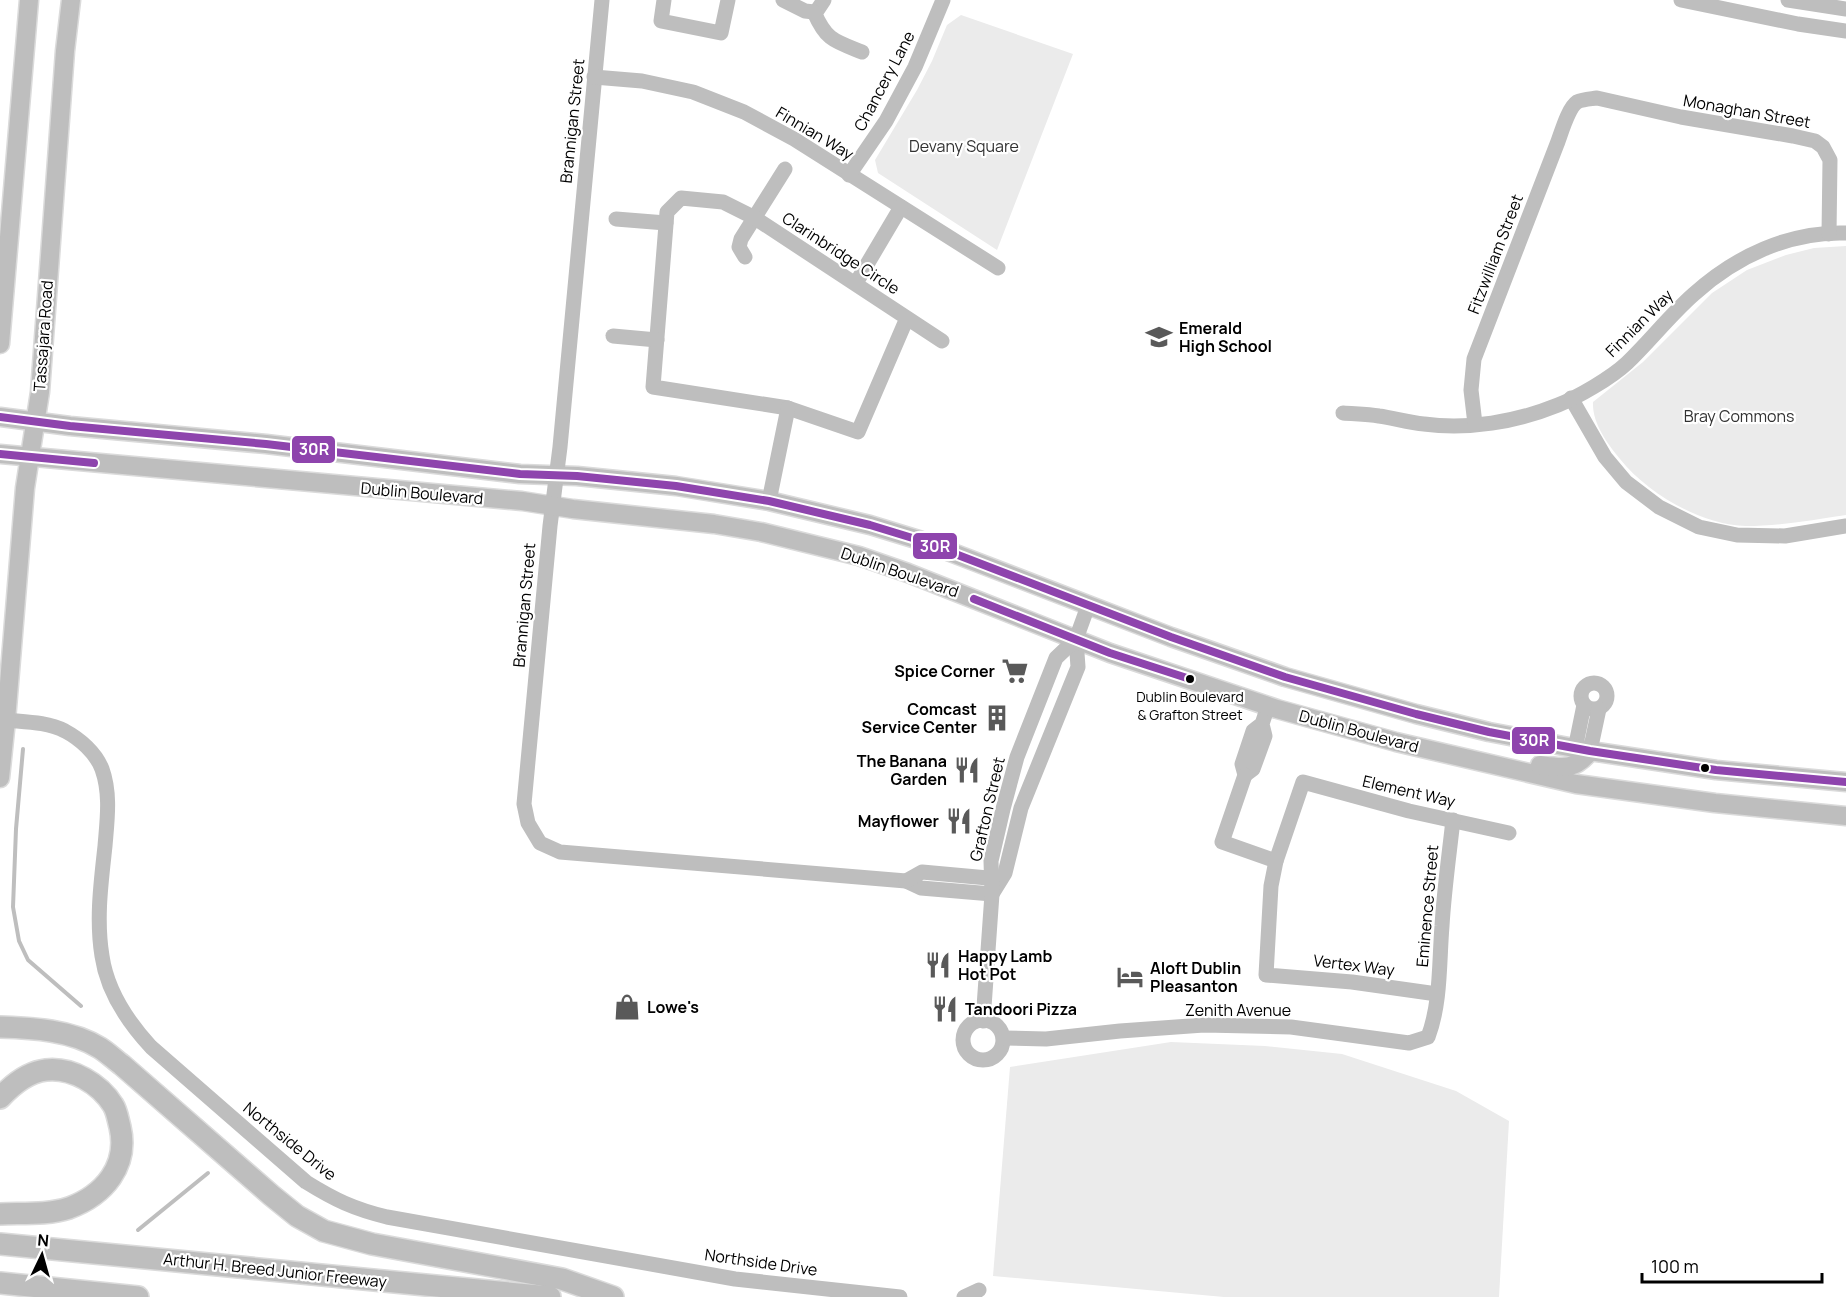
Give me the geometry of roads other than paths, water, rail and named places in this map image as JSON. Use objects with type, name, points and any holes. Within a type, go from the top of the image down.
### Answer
[{"type":"highway","points":[[0,1027],[54,1032],[77,1038],[99,1048],[122,1065],[271,1195],[297,1216],[324,1231],[372,1244],[562,1279],[613,1297]]},
{"type":"highway","points":[[0,1098],[9,1088],[27,1076],[47,1070],[67,1072],[88,1081],[103,1092],[114,1107],[122,1137],[121,1157],[113,1174],[95,1195],[66,1209],[0,1214]]},
{"type":"highway","name":"Arthur H. Breed Junior Freeway","points":[[0,1244],[550,1297]]},
{"type":"highway","points":[[0,1283],[138,1297]]},
{"type":"main road","points":[[0,344],[29,0]]},
{"type":"main road","name":"Tassajara Road","points":[[0,772],[25,488],[39,392],[65,51],[71,0]]},
{"type":"main road","name":"Dublin Boulevard","points":[[0,417],[266,444],[520,474],[676,486],[769,501],[851,520],[919,540],[1171,637],[1285,677],[1416,714],[1489,732],[1583,750],[1716,770],[1846,782]]},
{"type":"main road","name":"Dublin Boulevard","points":[[0,454],[522,501],[714,524],[809,543],[859,556],[908,573],[1110,653],[1268,706],[1396,742],[1576,784],[1715,803],[1846,816]]},
{"type":"main road","points":[[1437,752],[1560,767],[1583,761],[1583,750]]},
{"type":"street","name":"Brannigan Street","points":[[602,0],[524,804],[528,823],[540,843],[560,852],[906,880],[921,888],[992,894]]},
{"type":"street","points":[[664,0],[661,21],[721,33],[728,0]]},
{"type":"street","points":[[783,0],[805,11],[819,6],[821,29],[830,38],[862,52]]},
{"type":"street","name":"Chancery Lane","points":[[849,175],[886,121],[915,67],[943,0]]},
{"type":"street","points":[[1681,0],[1798,24],[1846,31]]},
{"type":"street","points":[[1788,0],[1846,9]]},
{"type":"street","name":"Finnian Way","points":[[594,77],[642,81],[693,92],[735,108],[794,139],[998,268]]},
{"type":"street","name":"Monaghan Street","points":[[1577,103],[1597,98],[1680,117],[1815,141],[1824,147],[1830,160],[1829,234]]},
{"type":"street","name":"Fitzwilliam Street","points":[[1475,424],[1471,390],[1474,359],[1557,144],[1572,109],[1577,103]]},
{"type":"street","name":"Clarinbridge Circle","points":[[745,257],[740,247],[741,239],[785,169]]},
{"type":"street","name":"Clarinbridge Circle","points":[[907,318],[858,432],[788,408],[653,387],[667,212],[681,198],[723,202],[755,218],[942,341]]},
{"type":"street","points":[[856,283],[901,207]]},
{"type":"street","points":[[616,219],[666,223]]},
{"type":"street","name":"Finnian Way","points":[[1343,413],[1376,415],[1425,424],[1475,424],[1505,422],[1557,405],[1587,390],[1625,365],[1693,294],[1725,268],[1755,251],[1790,240],[1846,233]]},
{"type":"street","points":[[613,336],[657,340]]},
{"type":"street","points":[[1571,398],[1605,457],[1626,482],[1659,507],[1699,527],[1737,535],[1785,536],[1846,526]]},
{"type":"street","points":[[769,501],[788,408]]},
{"type":"street","name":"Grafton Street","points":[[982,1021],[992,894],[996,878],[991,861],[1003,809],[1017,757],[1056,658],[1076,639],[1089,606]]},
{"type":"street","name":"Grafton Street","points":[[996,878],[1005,873],[1021,808],[1078,667],[1076,639]]},
{"type":"street","points":[[1268,706],[1262,724],[1253,731],[1242,764],[1245,775],[1222,842],[1276,861]]},
{"type":"street","points":[[1583,750],[1591,707]]},
{"type":"street","name":"Northside Drive","points":[[6,720],[42,723],[63,730],[85,745],[101,768],[107,791],[99,909],[102,958],[109,983],[132,1027],[151,1047],[306,1182],[356,1209],[387,1217],[735,1279],[900,1297]]},
{"type":"street","name":"Element Way","points":[[1276,861],[1303,782],[1409,811],[1509,833]]},
{"type":"street","name":"Eminence Street","points":[[1437,994],[1442,918],[1453,820]]},
{"type":"street","name":"Vertex Way","points":[[1276,861],[1271,886],[1266,975],[1352,982],[1437,994]]},
{"type":"street","name":"Brannigan Street","points":[[906,880],[922,872],[996,878]]},
{"type":"street","name":"Zenith Avenue","points":[[1003,1038],[1046,1039],[1204,1025],[1291,1027],[1409,1043],[1428,1036],[1433,1022],[1437,994]]},
{"type":"street","points":[[982,1021],[991,1022],[997,1026],[1003,1038],[1003,1044],[996,1056],[983,1060],[971,1056],[964,1046],[965,1033],[973,1024],[982,1021]]},
{"type":"street","points":[[964,1297],[980,1290]]},
{"type":"waterway","points":[[23,749],[16,829],[13,907],[19,941],[28,960],[81,1006]]},
{"type":"waterway","points":[[138,1230],[208,1173]]},
{"type":"place","name":"Emerald High School","points":[[1159,337]]},
{"type":"place","name":"Spice Corner","points":[[1015,671]]},
{"type":"place","name":"Dublin Boulevard & Grafton Street","points":[[1190,679]]},
{"type":"place","name":"Comcast Service Center","points":[[997,718]]},
{"type":"place","name":"The Banana Garden","points":[[967,770]]},
{"type":"place","name":"Mayflower","points":[[959,821]]},
{"type":"place","name":"Happy Lamb Hot Pot","points":[[938,965]]},
{"type":"place","name":"Aloft Dublin Pleasanton","points":[[1130,977]]},
{"type":"place","name":"Lowe's","points":[[627,1007]]},
{"type":"place","name":"Tandoori Pizza","points":[[945,1009]]},
{"type":"park label","name":"Devany Square","points":[[964,146]]},
{"type":"park label","name":"Bray Commons","points":[[1739,416]]}]
